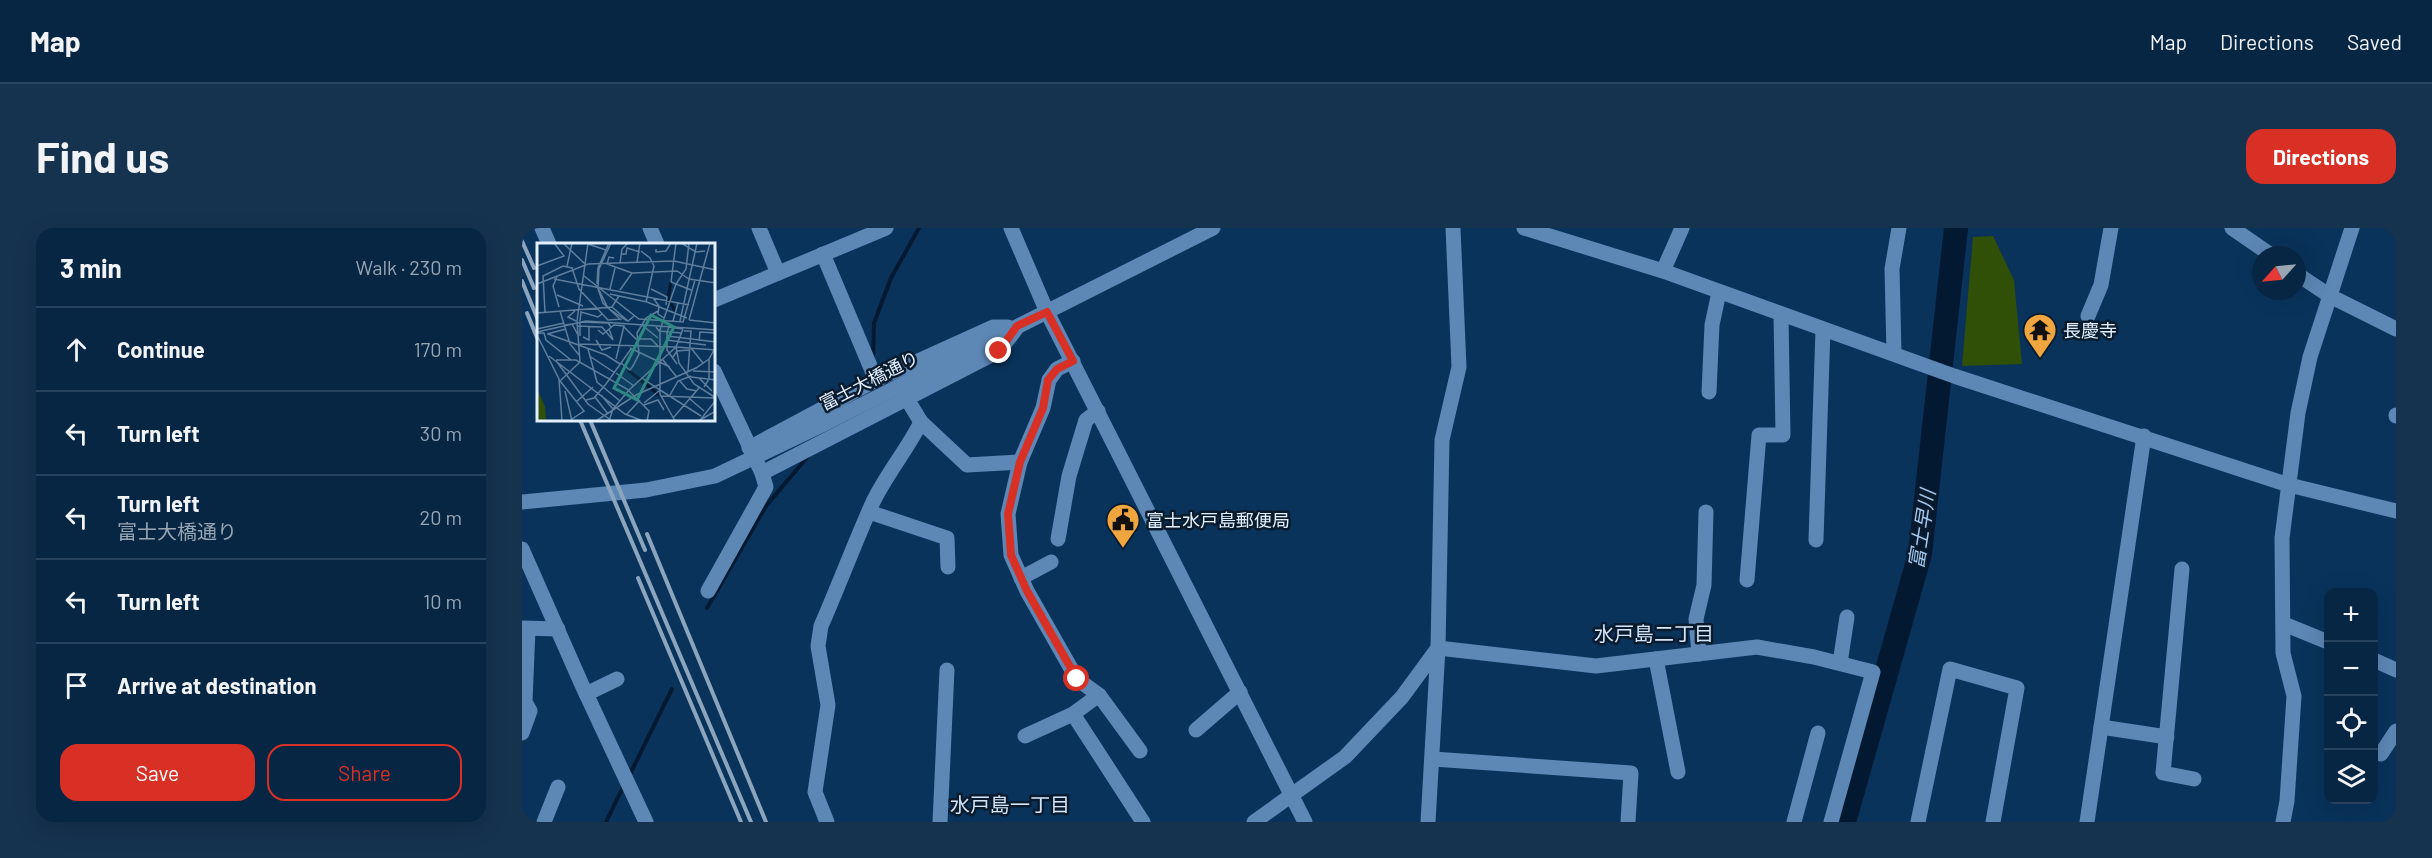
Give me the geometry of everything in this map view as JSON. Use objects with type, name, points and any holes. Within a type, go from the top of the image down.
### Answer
[{"type":"street","points":[[542,228],[549,243]]},
{"type":"street","points":[[650,228],[657,243]]},
{"type":"street","points":[[759,228],[778,273]]},
{"type":"street","points":[[716,299],[823,254],[868,232],[886,228]]},
{"type":"street","points":[[1011,228],[1047,312],[1305,822]]},
{"type":"street","name":"富士大橋通り","points":[[522,502],[646,490],[715,476],[1213,228]]},
{"type":"street","points":[[1428,822],[1438,648],[1442,440],[1459,367],[1453,228]]},
{"type":"street","points":[[1524,228],[1663,271],[1954,376],[2289,485],[2396,511]]},
{"type":"street","points":[[1663,271],[1682,228]]},
{"type":"street","points":[[1894,353],[1892,269],[1899,228]]},
{"type":"street","points":[[2088,316],[2101,285],[2111,228]]},
{"type":"street","points":[[2232,228],[2258,246]]},
{"type":"street","points":[[2283,822],[2287,801],[2294,696],[2283,653],[2282,538],[2298,413],[2310,357],[2352,228]]},
{"type":"street","points":[[823,254],[876,380]]},
{"type":"street","points":[[2306,280],[2331,296],[2396,329]]},
{"type":"street","points":[[1709,392],[1712,326],[1719,292]]},
{"type":"street","points":[[1747,580],[1759,435],[1783,435],[1781,315]]},
{"type":"street","points":[[749,448],[876,380],[993,327],[1017,326]]},
{"type":"street","points":[[762,473],[999,351],[1017,326]]},
{"type":"street","points":[[1816,540],[1823,329]]},
{"type":"street","points":[[1073,361],[1057,369],[1048,380],[1043,408],[1020,462],[1008,514],[1011,555],[1021,578],[1077,679],[1099,695],[1140,751]]},
{"type":"street","points":[[708,591],[766,487],[762,473],[716,375]]},
{"type":"street","points":[[907,399],[921,422],[967,465],[1020,462]]},
{"type":"street","points":[[1058,539],[1069,476],[1086,420],[1098,411]]},
{"type":"street","points":[[827,822],[815,792],[828,705],[818,646],[822,626],[885,479],[908,447],[921,422]]},
{"type":"street","points":[[2087,822],[2144,436]]},
{"type":"street","points":[[869,512],[947,538],[948,567]]},
{"type":"street","points":[[1698,654],[1696,619],[1704,585],[1706,512]]},
{"type":"street","points":[[522,549],[646,822]]},
{"type":"street","points":[[1021,578],[1051,562]]},
{"type":"street","points":[[2182,569],[2163,773],[2194,779]]},
{"type":"street","points":[[1840,663],[1847,617]]},
{"type":"street","points":[[2284,624],[2324,640]]},
{"type":"street","points":[[522,733],[530,711],[525,702],[525,628],[558,629]]},
{"type":"street","points":[[1438,648],[1596,666],[1757,647],[1874,672],[1830,822]]},
{"type":"street","points":[[1254,822],[1345,757],[1402,697],[1438,648]]},
{"type":"street","points":[[1656,660],[1678,772]]},
{"type":"street","points":[[2378,662],[2396,669]]},
{"type":"street","points":[[1918,822],[1950,669],[2017,688],[1993,822]]},
{"type":"street","points":[[940,822],[947,670]]},
{"type":"street","points":[[586,694],[617,679]]},
{"type":"street","points":[[1196,730],[1240,692]]},
{"type":"street","points":[[1025,736],[1073,714],[1099,695]]},
{"type":"street","points":[[1073,714],[1143,822]]},
{"type":"street","points":[[2100,727],[2167,737]]},
{"type":"street","points":[[2381,754],[2396,730]]},
{"type":"street","points":[[1794,822],[1818,733]]},
{"type":"street","points":[[1432,759],[1631,773],[1628,822]]},
{"type":"street","points":[[544,822],[558,787]]},
{"type":"green space","points":[[1993,236],[2014,280],[2022,364],[1962,366],[1973,237]]},
{"type":"waterway","points":[[873,358],[874,323],[891,278],[919,228]]},
{"type":"waterway","name":"富士早川","points":[[1844,822],[1920,554],[1956,228]]},
{"type":"waterway","points":[[707,608],[766,506],[809,455]]},
{"type":"waterway","points":[[629,776],[672,689]]},
{"type":"waterway","points":[[606,822],[624,785]]},
{"type":"railway","points":[[522,241],[534,268]]},
{"type":"railway","points":[[522,260],[534,288]]},
{"type":"railway","points":[[522,281],[537,318]]},
{"type":"railway","points":[[527,313],[537,338]]},
{"type":"railway","points":[[581,422],[751,822]]},
{"type":"railway","points":[[591,422],[645,550]]},
{"type":"railway","points":[[647,534],[766,822]]},
{"type":"railway","points":[[638,578],[741,822]]},
{"type":"place","name":"長慶寺","points":[[2040,359]]},
{"type":"place","name":"富士水戸島郵便局","points":[[1123,549]]},
{"type":"district","name":"水戸島二丁目","points":[[1654,633]]},
{"type":"district","name":"水戸島一丁目","points":[[1010,804]]},
{"type":"route","points":[[999,351],[1017,326],[1047,312],[1073,361],[1057,369],[1048,380],[1043,408],[1020,462],[1008,514],[1011,555],[1027,591],[1077,679]]}]
